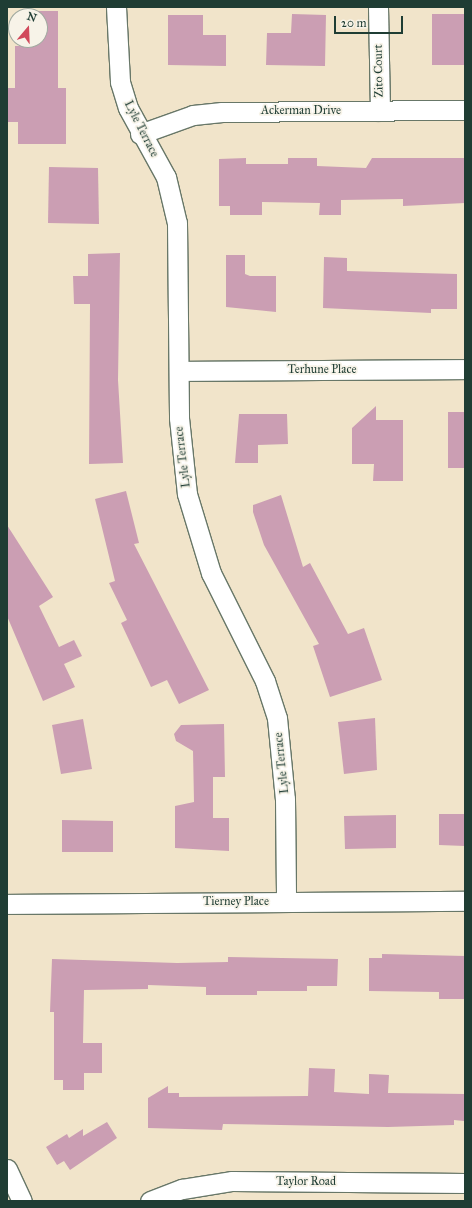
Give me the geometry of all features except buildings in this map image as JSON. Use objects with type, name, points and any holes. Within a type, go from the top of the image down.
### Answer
[{"type":"street","name":"Lyle Terrace","points":[[116,7],[120,82],[140,134],[166,177],[177,223],[181,457],[197,533],[212,573],[266,681],[276,718],[285,799],[286,902]]},
{"type":"street","name":"Zito Court","points":[[378,7],[380,111]]},
{"type":"street","name":"Ackerman Drive","points":[[140,134],[193,115],[222,112],[465,110]]},
{"type":"street","name":"Terhune Place","points":[[179,371],[465,369]]},
{"type":"street","name":"Tierney Place","points":[[7,904],[465,901]]},
{"type":"street","points":[[7,1169],[22,1201]]},
{"type":"street","name":"Taylor Road","points":[[150,1201],[182,1190],[232,1181],[465,1183]]}]
